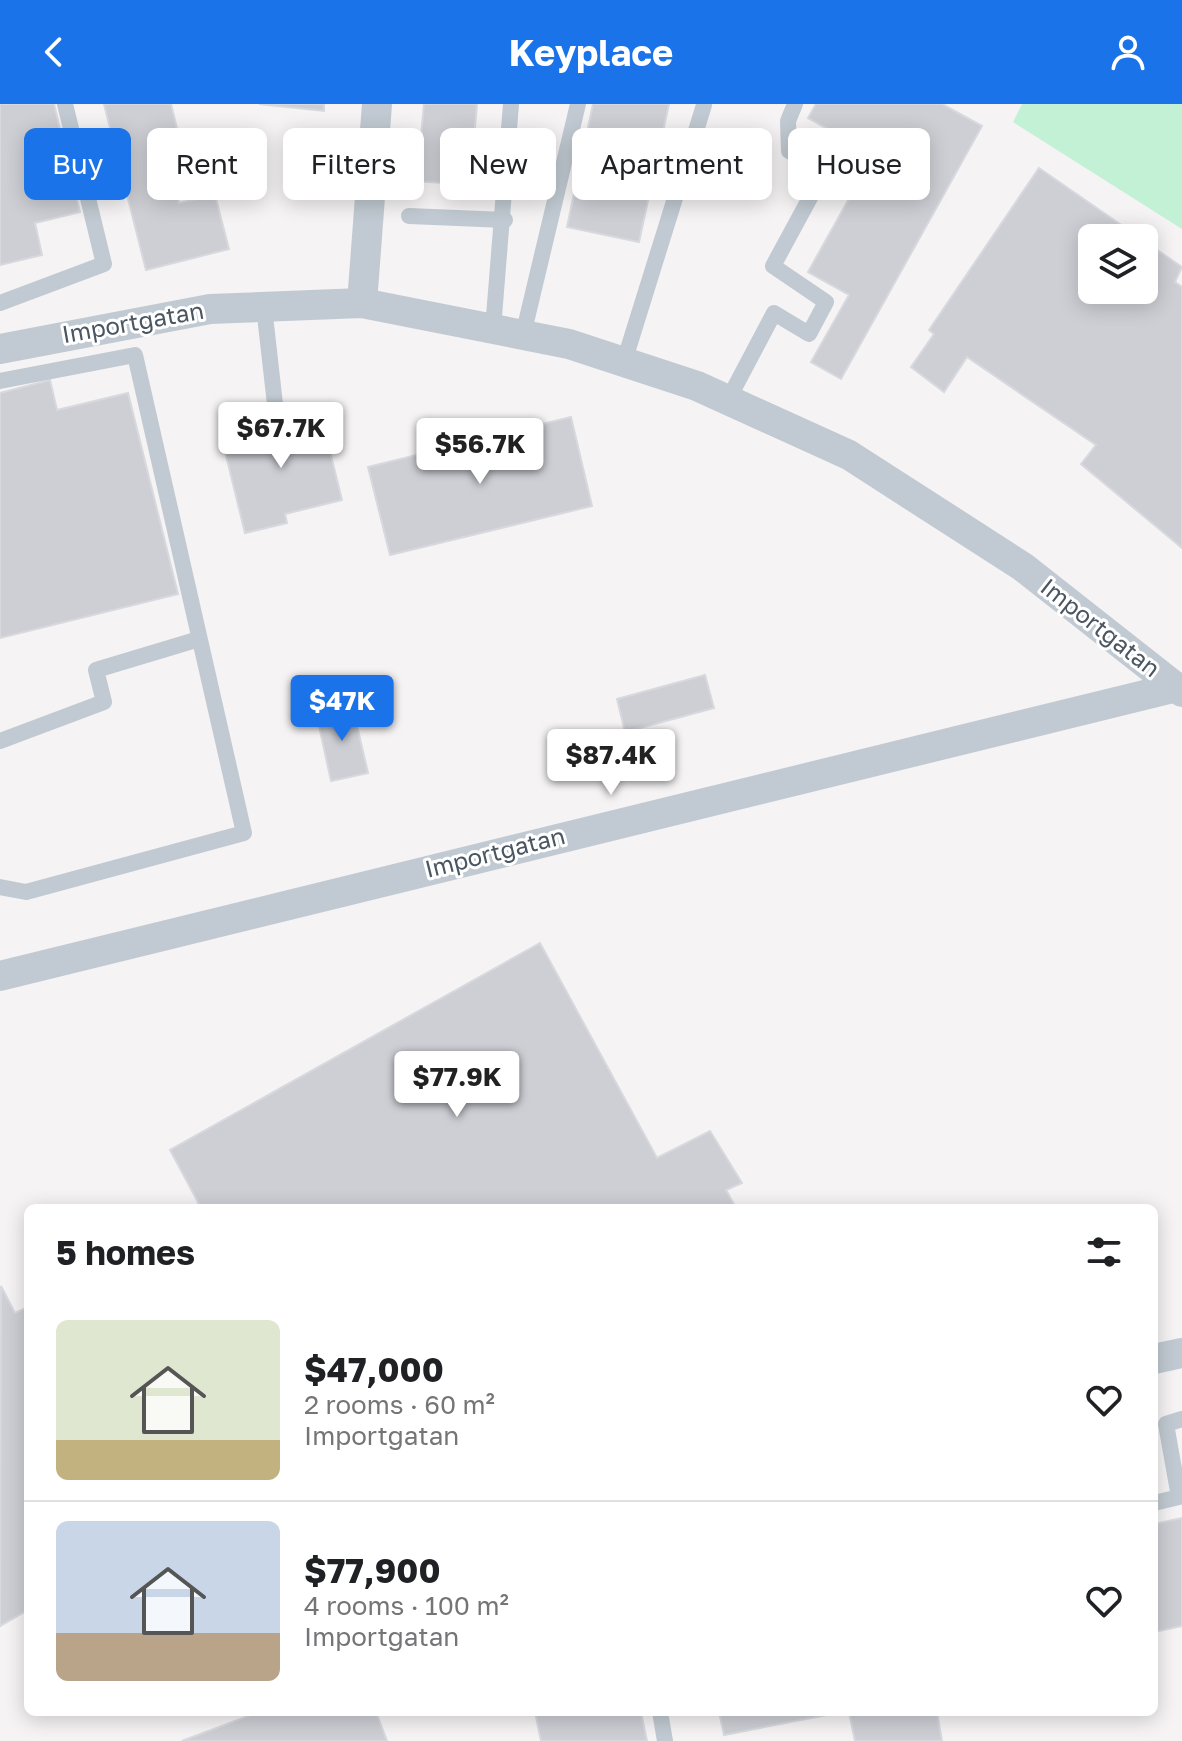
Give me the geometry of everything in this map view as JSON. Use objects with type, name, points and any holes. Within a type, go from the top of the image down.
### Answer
[{"type":"street","points":[[362,303],[377,104]]},
{"type":"street","name":"Importgatan","points":[[0,349],[210,309],[362,303],[569,344],[728,400],[849,455],[1023,567],[1179,690]]},
{"type":"street","name":"Importgatan","points":[[0,976],[1179,690]]},
{"type":"street","points":[[1158,1358],[1182,1353]]},
{"type":"lane","points":[[0,303],[104,264],[65,104]]},
{"type":"lane","points":[[508,332],[505,220],[511,104]]},
{"type":"lane","points":[[508,332],[578,104]]},
{"type":"lane","points":[[728,400],[774,313],[809,334],[826,302],[773,266],[825,170],[789,151],[788,121],[795,104]]},
{"type":"lane","points":[[624,362],[704,105]]},
{"type":"lane","points":[[409,216],[505,220]]},
{"type":"lane","points":[[264,307],[276,413]]},
{"type":"lane","points":[[0,381],[135,355],[244,833],[26,892],[0,887]]},
{"type":"lane","points":[[0,741],[104,702],[96,670],[199,639]]},
{"type":"lane","points":[[1158,1502],[1179,1497],[1166,1424],[1182,1419]]},
{"type":"lane","points":[[661,1716],[665,1741]]},
{"type":"green space","points":[[1022,104],[1182,104],[1182,229],[1013,122]]},
{"type":"building","points":[[0,104],[54,104],[60,128],[24,128],[24,200],[77,200],[80,212],[35,223],[42,255],[0,265]]},
{"type":"building","points":[[104,104],[171,104],[177,128],[147,128],[147,200],[178,200],[179,203],[216,200],[229,249],[146,270],[128,200],[131,200],[131,128],[110,128]]},
{"type":"building","points":[[259,104],[324,104],[324,111]]},
{"type":"building","points":[[424,104],[477,104],[475,128],[440,128],[440,183],[424,182]]},
{"type":"building","points":[[593,104],[669,104],[664,128],[588,128]]},
{"type":"building","points":[[816,104],[942,104],[982,126],[841,379],[811,362],[849,295],[808,272],[848,200],[930,200],[930,128],[826,128],[808,118]]},
{"type":"building","points":[[1039,168],[1120,224],[1078,224],[1078,304],[1158,304],[1158,251],[1182,267],[1175,282],[1182,287],[1182,548],[1081,464],[1096,445],[967,357],[944,392],[911,367],[934,334],[929,330]]},
{"type":"building","points":[[573,200],[648,200],[639,242],[567,227]]},
{"type":"building","points":[[50,380],[57,410],[128,393],[178,594],[0,638],[0,393]]},
{"type":"building","points":[[320,411],[342,500],[285,514],[287,523],[245,533],[221,435]]},
{"type":"building","points":[[571,417],[592,506],[390,555],[368,467]]},
{"type":"building","points":[[705,675],[714,708],[625,732],[617,699]]},
{"type":"building","points":[[352,704],[368,773],[331,781],[316,712]]},
{"type":"building","points":[[540,943],[657,1158],[710,1131],[742,1183],[726,1190],[734,1204],[199,1204],[170,1150]]},
{"type":"building","points":[[1,1286],[15,1313],[24,1309],[24,1612],[0,1626]]},
{"type":"building","points":[[1182,1518],[1182,1626],[1158,1631],[1158,1523]]},
{"type":"building","points":[[248,1716],[378,1716],[387,1741],[182,1741]]},
{"type":"building","points":[[536,1716],[642,1716],[647,1741],[541,1741]]},
{"type":"building","points":[[720,1716],[821,1716],[724,1735]]},
{"type":"building","points":[[850,1716],[938,1716],[942,1741],[855,1741]]}]
